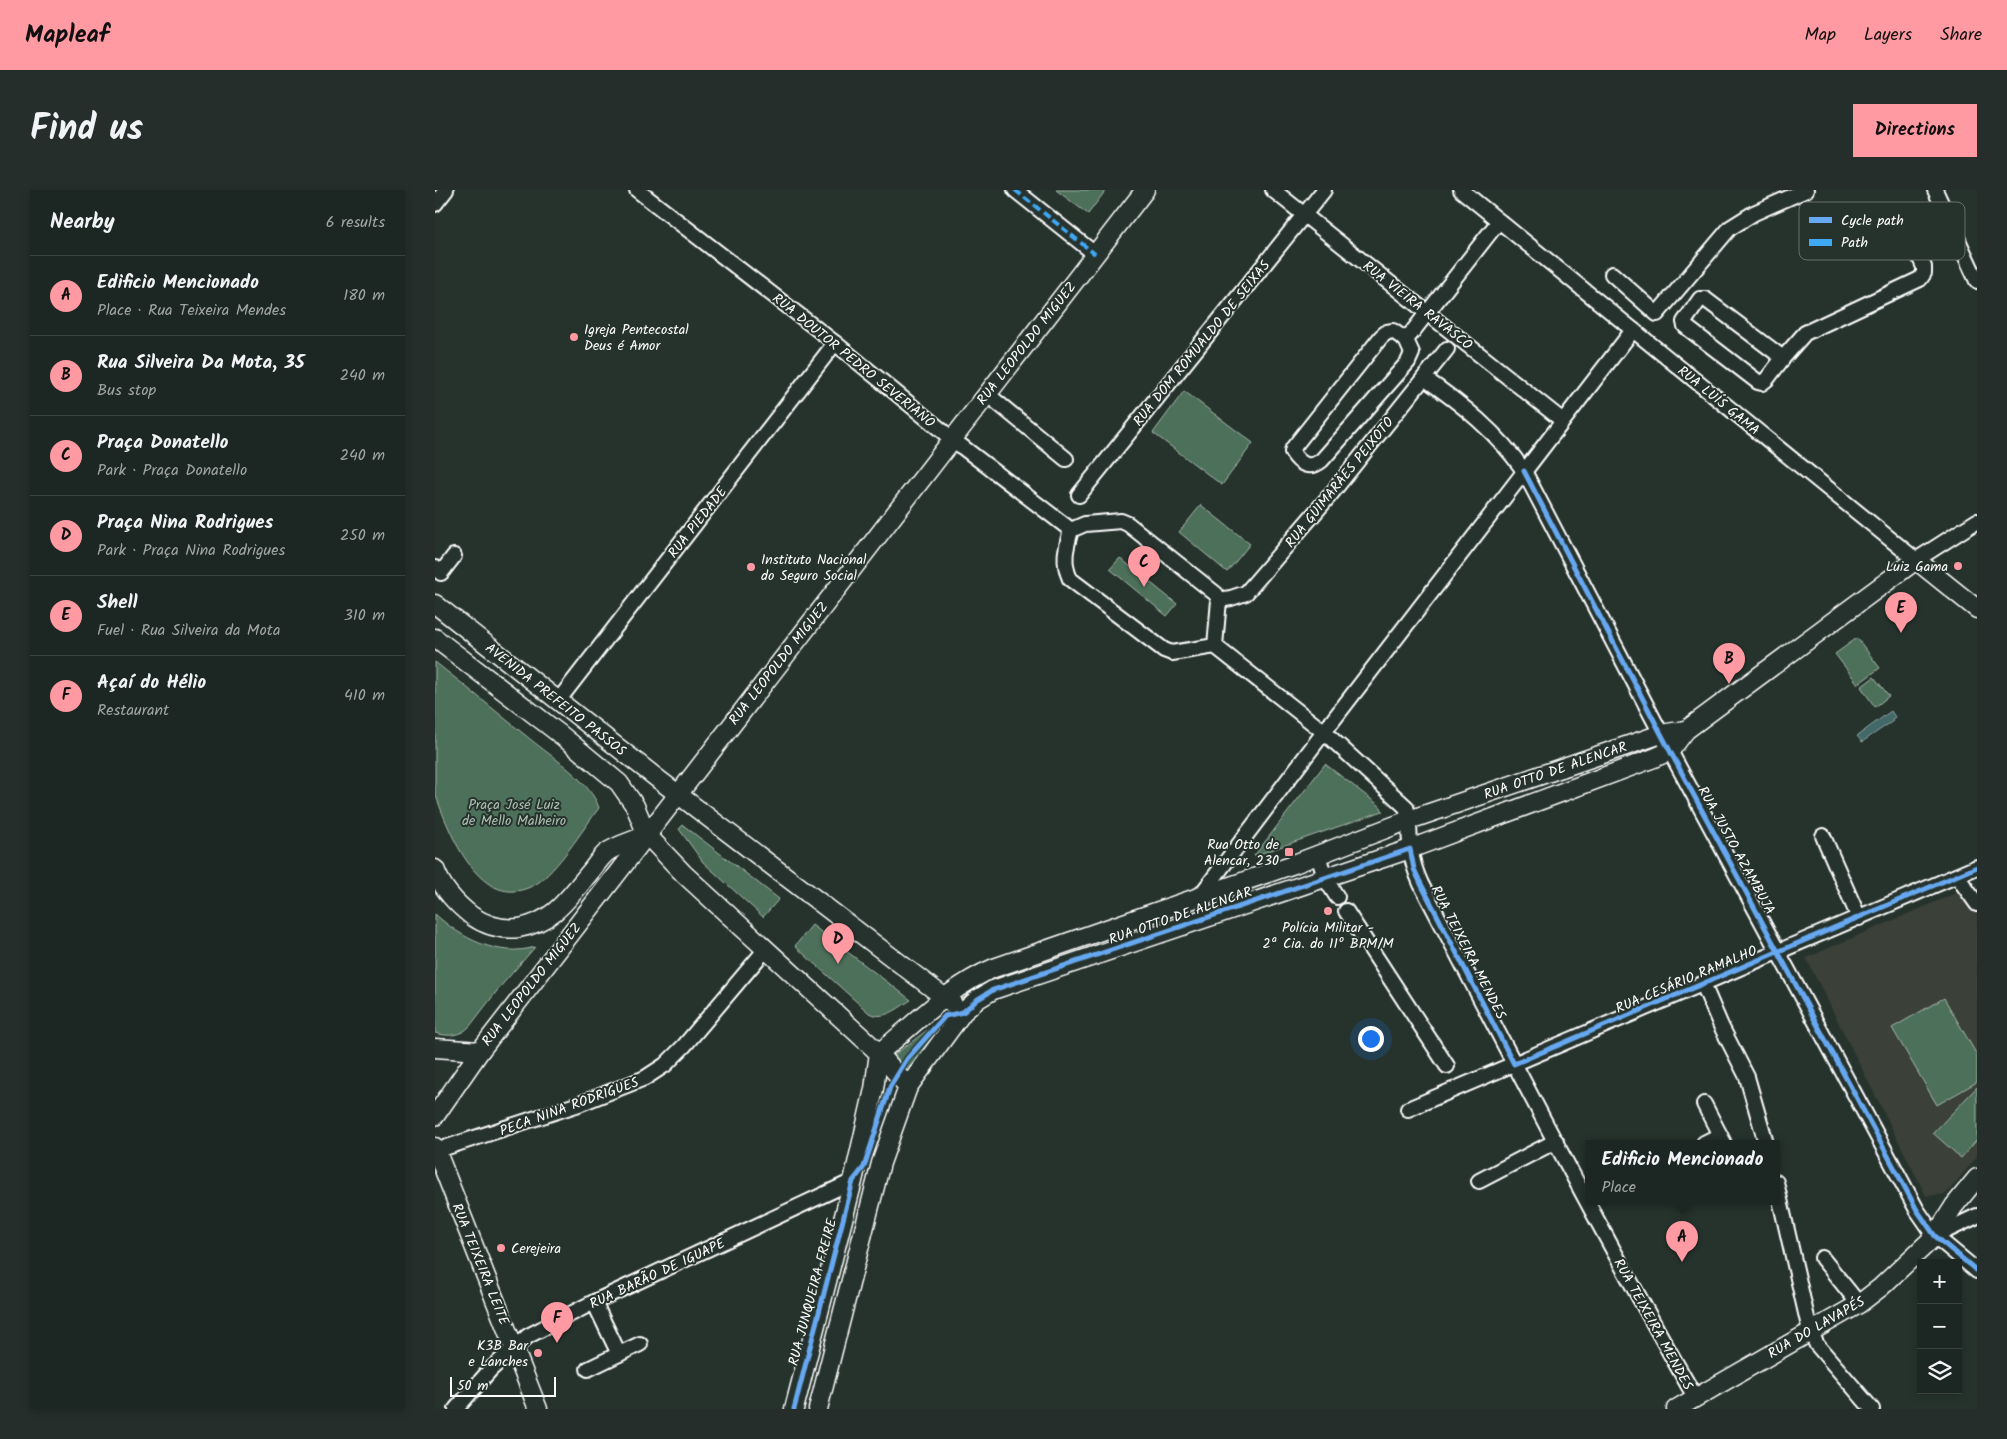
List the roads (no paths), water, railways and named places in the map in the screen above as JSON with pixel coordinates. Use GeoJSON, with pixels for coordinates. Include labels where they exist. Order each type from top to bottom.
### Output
{"type":"FeatureCollection","features":[{"type":"Feature","properties":{"kind":"main road","name":"RUA LEOPOLDO MIGUEZ"},"geometry":{"type":"LineString","coordinates":[[435,1116],[479,1051],[1145,190]]}},
{"type":"Feature","properties":{"kind":"main road","name":"RUA LUÍS GAMA"},"geometry":{"type":"LineString","coordinates":[[1916,560],[1977,609]]}},
{"type":"Feature","properties":{"kind":"main road"},"geometry":{"type":"LineString","coordinates":[[1670,750],[1686,730],[1916,560]]}},
{"type":"Feature","properties":{"kind":"main road","name":"AVENIDA PREFEITO PASSOS"},"geometry":{"type":"LineString","coordinates":[[435,604],[811,896],[945,996]]}},
{"type":"Feature","properties":{"kind":"main road","name":"AVENIDA PREFEITO PASSOS"},"geometry":{"type":"LineString","coordinates":[[435,638],[619,783],[635,806],[647,835]]}},
{"type":"Feature","properties":{"kind":"main road","name":"RUA OTTO DE ALENCAR"},"geometry":{"type":"LineString","coordinates":[[945,996],[970,979],[994,968],[1318,855],[1409,820],[1661,734],[1686,730]]}},
{"type":"Feature","properties":{"kind":"main road","name":"RUA OTTO DE ALENCAR"},"geometry":{"type":"LineString","coordinates":[[963,1012],[978,999],[993,990],[1410,849],[1654,758],[1670,750]]}},
{"type":"Feature","properties":{"kind":"main road"},"geometry":{"type":"LineString","coordinates":[[436,876],[447,894],[461,908],[479,920],[495,927],[511,929],[533,926],[549,917],[561,906],[607,852],[647,835],[684,874],[879,1053],[908,1087]]}},
{"type":"Feature","properties":{"kind":"main road"},"geometry":{"type":"LineString","coordinates":[[549,917],[569,935]]}},
{"type":"Feature","properties":{"kind":"main road"},"geometry":{"type":"LineString","coordinates":[[818,1409],[879,1170],[908,1087],[963,1012],[945,996],[879,1053]]}},
{"type":"Feature","properties":{"kind":"main road"},"geometry":{"type":"LineString","coordinates":[[435,1048],[479,1051]]}},
{"type":"Feature","properties":{"kind":"main road","name":"RUA JUNQUEIRA FREIRE"},"geometry":{"type":"LineString","coordinates":[[794,1409],[853,1181],[874,1089],[879,1053]]}},
{"type":"Feature","properties":{"kind":"main road","name":"RUA TEIXEIRA LEITE"},"geometry":{"type":"LineString","coordinates":[[435,1149],[538,1409]]}},
{"type":"Feature","properties":{"kind":"main road","name":"RUA DO LAVAPÉS"},"geometry":{"type":"LineString","coordinates":[[1676,1409],[1859,1304],[1881,1287],[1935,1236],[1977,1178]]}},
{"type":"Feature","properties":{"kind":"street"},"geometry":{"type":"LineString","coordinates":[[435,204],[446,190]]}},
{"type":"Feature","properties":{"kind":"street","name":"RUA DOUTOR PEDRO SEVERIANO"},"geometry":{"type":"LineString","coordinates":[[637,190],[835,343],[952,439],[1071,530]]}},
{"type":"Feature","properties":{"kind":"street"},"geometry":{"type":"LineString","coordinates":[[1015,190],[1095,254]]}},
{"type":"Feature","properties":{"kind":"street","name":"RUA VIEIRA RAVASCO"},"geometry":{"type":"LineString","coordinates":[[1273,190],[1563,421]]}},
{"type":"Feature","properties":{"kind":"street","name":"RUA DOM ROMUALDO DE SEIXAS"},"geometry":{"type":"LineString","coordinates":[[1079,495],[1324,190]]}},
{"type":"Feature","properties":{"kind":"street","name":"RUA LUÍS GAMA"},"geometry":{"type":"LineString","coordinates":[[1461,190],[1916,560]]}},
{"type":"Feature","properties":{"kind":"street"},"geometry":{"type":"LineString","coordinates":[[1612,274],[1657,314],[1730,228],[1754,212],[1806,190]]}},
{"type":"Feature","properties":{"kind":"street"},"geometry":{"type":"LineString","coordinates":[[1935,190],[1941,202]]}},
{"type":"Feature","properties":{"kind":"street"},"geometry":{"type":"LineString","coordinates":[[1406,340],[1499,221]]}},
{"type":"Feature","properties":{"kind":"street"},"geometry":{"type":"LineString","coordinates":[[1965,255],[1977,281]]}},
{"type":"Feature","properties":{"kind":"street"},"geometry":{"type":"LineString","coordinates":[[1783,358],[1705,299],[1700,299],[1684,322],[1685,326],[1758,382],[1762,383],[1805,333],[1920,279],[1924,273],[1921,260]]}},
{"type":"Feature","properties":{"kind":"street"},"geometry":{"type":"LineString","coordinates":[[1200,896],[1633,330]]}},
{"type":"Feature","properties":{"kind":"street"},"geometry":{"type":"LineString","coordinates":[[1393,331],[1406,340],[1412,353],[1408,362],[1322,460],[1315,466],[1308,467],[1294,456],[1293,448],[1381,337],[1387,332],[1393,331]]}},
{"type":"Feature","properties":{"kind":"street","name":"RUA PIEDADE"},"geometry":{"type":"LineString","coordinates":[[558,701],[835,343]]}},
{"type":"Feature","properties":{"kind":"street","name":"RUA GUIMARÃES PEIXOTO"},"geometry":{"type":"LineString","coordinates":[[1219,600],[1246,592],[1331,494],[1447,349]]}},
{"type":"Feature","properties":{"kind":"street","name":"RUA JUSTO AZAMBUJA"},"geometry":{"type":"LineString","coordinates":[[1424,378],[1498,437],[1524,471],[1661,734],[1917,1210],[1935,1236],[1977,1271]]}},
{"type":"Feature","properties":{"kind":"street"},"geometry":{"type":"LineString","coordinates":[[987,394],[1066,459]]}},
{"type":"Feature","properties":{"kind":"street"},"geometry":{"type":"LineString","coordinates":[[1215,646],[1219,600],[1210,588],[1128,524],[1121,521],[1085,524],[1071,530],[1065,553],[1066,569],[1070,579],[1081,589],[1164,650],[1172,653],[1215,646],[1324,732],[1402,802],[1408,812],[1409,820]]}},
{"type":"Feature","properties":{"kind":"street"},"geometry":{"type":"LineString","coordinates":[[1916,560],[1977,521]]}},
{"type":"Feature","properties":{"kind":"street"},"geometry":{"type":"LineString","coordinates":[[435,568],[441,573],[454,556]]}},
{"type":"Feature","properties":{"kind":"street","name":"RUA TEIXEIRA MENDES"},"geometry":{"type":"LineString","coordinates":[[1409,820],[1410,849],[1414,869],[1421,884],[1514,1064],[1556,1141],[1585,1187]]}},
{"type":"Feature","properties":{"kind":"street"},"geometry":{"type":"LineString","coordinates":[[1823,836],[1859,918]]}},
{"type":"Feature","properties":{"kind":"street"},"geometry":{"type":"LineString","coordinates":[[1318,855],[1325,878],[1337,897]]}},
{"type":"Feature","properties":{"kind":"street","name":"RUA CESÁRIO RAMALHO"},"geometry":{"type":"LineString","coordinates":[[1409,1109],[1977,867]]}},
{"type":"Feature","properties":{"kind":"street"},"geometry":{"type":"LineString","coordinates":[[1957,876],[1977,904]]}},
{"type":"Feature","properties":{"kind":"street"},"geometry":{"type":"LineString","coordinates":[[1346,911],[1447,1066]]}},
{"type":"Feature","properties":{"kind":"street","name":"PECA NINA RODRIGUES"},"geometry":{"type":"LineString","coordinates":[[435,1149],[579,1104],[645,1078],[665,1065],[684,1046],[767,949]]}},
{"type":"Feature","properties":{"kind":"street"},"geometry":{"type":"LineString","coordinates":[[1703,984],[1721,1026],[1747,1077],[1765,1140]]}},
{"type":"Feature","properties":{"kind":"street"},"geometry":{"type":"LineString","coordinates":[[1704,1104],[1722,1139]]}},
{"type":"Feature","properties":{"kind":"street"},"geometry":{"type":"LineString","coordinates":[[1479,1181],[1556,1141]]}},
{"type":"Feature","properties":{"kind":"street","name":"RUA BARÃO DE IGUAPE"},"geometry":{"type":"LineString","coordinates":[[456,1409],[491,1369],[528,1336],[594,1302],[853,1181]]}},
{"type":"Feature","properties":{"kind":"street"},"geometry":{"type":"LineString","coordinates":[[1780,1199],[1811,1331],[1821,1349],[1872,1409]]}},
{"type":"Feature","properties":{"kind":"street","name":"RUA TEIXEIRA MENDES"},"geometry":{"type":"LineString","coordinates":[[1597,1205],[1695,1397]]}},
{"type":"Feature","properties":{"kind":"street"},"geometry":{"type":"LineString","coordinates":[[1935,1236],[1977,1216]]}},
{"type":"Feature","properties":{"kind":"street"},"geometry":{"type":"LineString","coordinates":[[1822,1258],[1859,1304]]}},
{"type":"Feature","properties":{"kind":"street"},"geometry":{"type":"LineString","coordinates":[[594,1302],[619,1354]]}},
{"type":"Feature","properties":{"kind":"street"},"geometry":{"type":"LineString","coordinates":[[588,1369],[640,1344]]}},
{"type":"Feature","properties":{"kind":"water"},"geometry":{"type":"Polygon","coordinates":[[[1891,711],[1895,717],[1892,719],[1893,721],[1862,742],[1857,736],[1891,711]]]}},
{"type":"Feature","properties":{"kind":"place","name":"Igreja Pentecostal Deus é Amor"},"geometry":{"type":"Point","coordinates":[574,337]}},
{"type":"Feature","properties":{"kind":"place","name":"Luiz Gama"},"geometry":{"type":"Point","coordinates":[1958,566]}},
{"type":"Feature","properties":{"kind":"place","name":"Instituto Nacional do Seguro Social"},"geometry":{"type":"Point","coordinates":[751,567]}},
{"type":"Feature","properties":{"kind":"place","name":"Praça Donatello"},"geometry":{"type":"Point","coordinates":[1144,587]}},
{"type":"Feature","properties":{"kind":"place","name":"Shell"},"geometry":{"type":"Point","coordinates":[1901,633]}},
{"type":"Feature","properties":{"kind":"place","name":"Rua Silveira Da Mota, 35"},"geometry":{"type":"Point","coordinates":[1729,684]}},
{"type":"Feature","properties":{"kind":"place","name":"Rua Otto de Alencar, 230"},"geometry":{"type":"Point","coordinates":[1289,852]}},
{"type":"Feature","properties":{"kind":"place","name":"Polícia Militar - 2ª Cia. do 11º BPM/M"},"geometry":{"type":"Point","coordinates":[1328,911]}},
{"type":"Feature","properties":{"kind":"place","name":"Praça Nina Rodrigues"},"geometry":{"type":"Point","coordinates":[838,964]}},
{"type":"Feature","properties":{"kind":"place","name":"Cerejeira"},"geometry":{"type":"Point","coordinates":[501,1248]}},
{"type":"Feature","properties":{"kind":"place","name":"Edificio Mencionado"},"geometry":{"type":"Point","coordinates":[1682,1262]}},
{"type":"Feature","properties":{"kind":"place","name":"Açaí do Hélio"},"geometry":{"type":"Point","coordinates":[557,1343]}},
{"type":"Feature","properties":{"kind":"place","name":"K3B Bar e Lanches"},"geometry":{"type":"Point","coordinates":[538,1353]}},
{"type":"Feature","properties":{"kind":"park label","name":"Praça José Luiz de Mello Malheiro"},"geometry":{"type":"Point","coordinates":[514,812]}}]}
